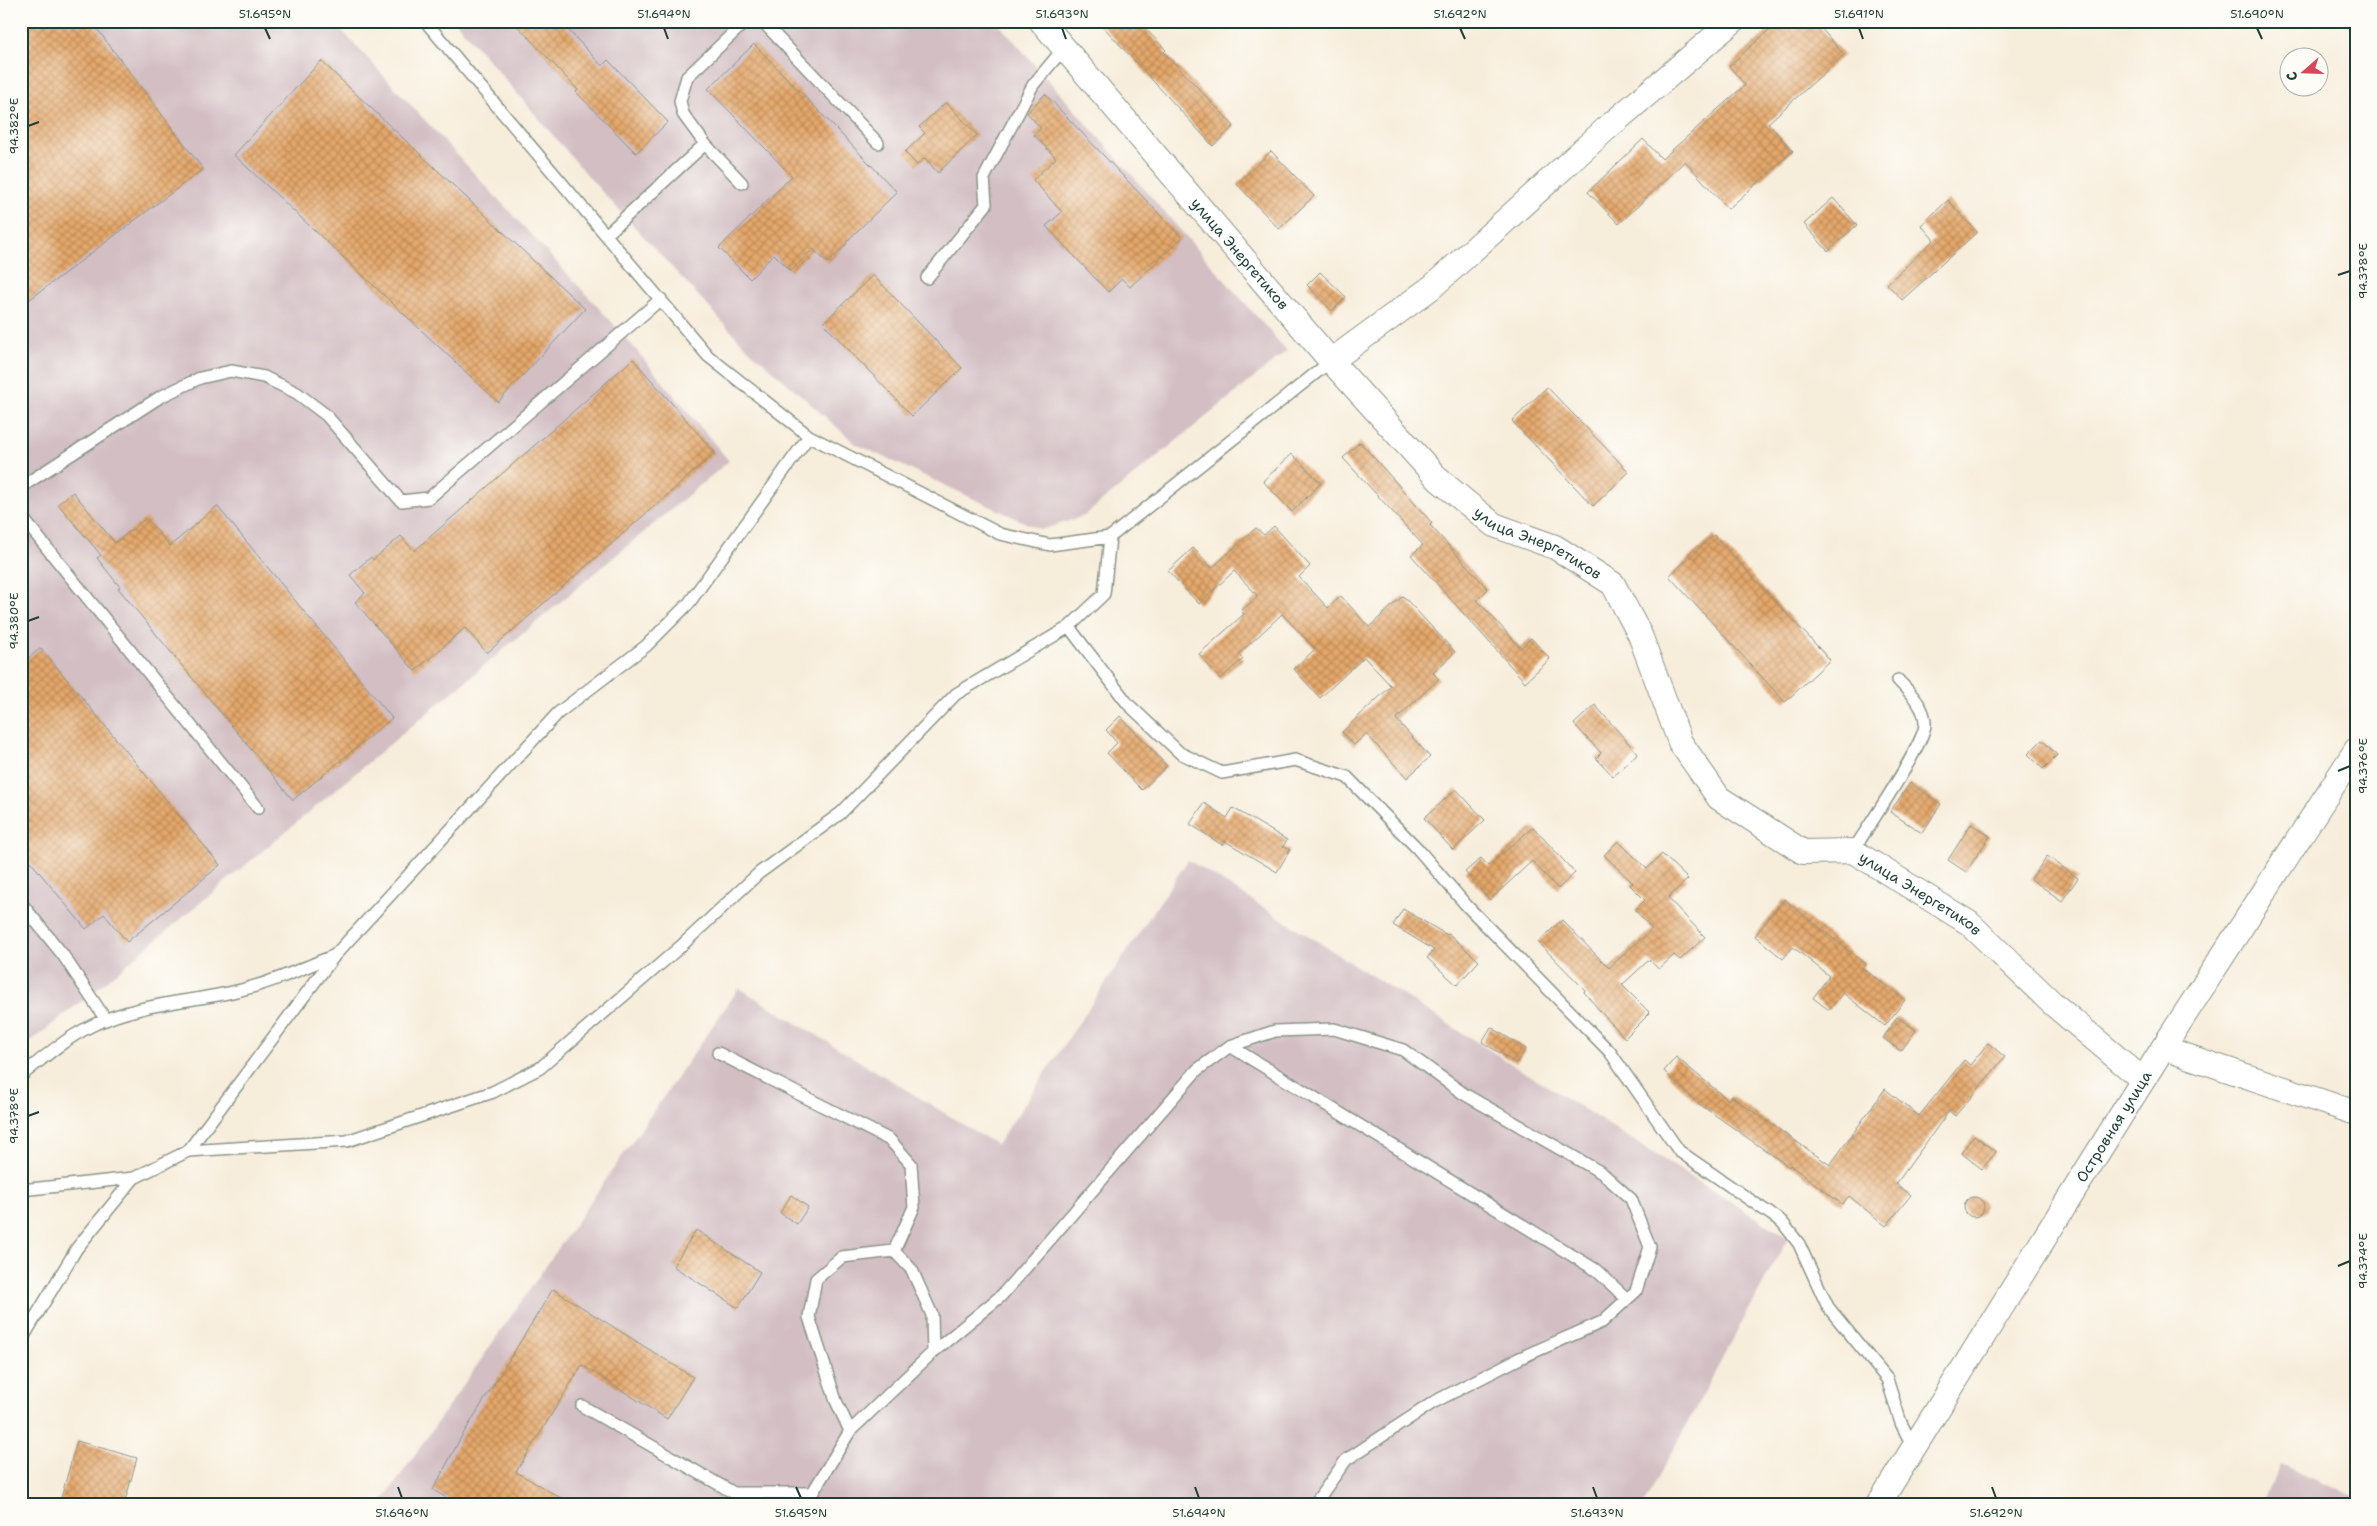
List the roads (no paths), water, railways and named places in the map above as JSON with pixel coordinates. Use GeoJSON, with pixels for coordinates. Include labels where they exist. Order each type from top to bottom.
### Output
{"type":"FeatureCollection","features":[{"type":"Feature","properties":{"kind":"street","name":"улица Энергетиков"},"geometry":{"type":"LineString","coordinates":[[1041,21],[1331,361],[1439,480],[1494,525],[1555,547],[1613,584],[1640,635],[1680,742],[1720,798],[1803,852],[1853,851],[1969,923],[2052,1003],[2143,1080]]}},
{"type":"Feature","properties":{"kind":"street"},"geometry":{"type":"LineString","coordinates":[[1331,361],[1432,288],[1606,129],[1733,21]]}},
{"type":"Feature","properties":{"kind":"street","name":"Островная улица"},"geometry":{"type":"LineString","coordinates":[[1878,1505],[2163,1048],[2356,750]]}},
{"type":"Feature","properties":{"kind":"street"},"geometry":{"type":"LineString","coordinates":[[2163,1048],[2356,1113]]}},
{"type":"Feature","properties":{"kind":"lane"},"geometry":{"type":"LineString","coordinates":[[425,21],[662,299],[708,356],[809,436],[1000,534],[1050,545],[1110,537],[1331,361]]}},
{"type":"Feature","properties":{"kind":"lane"},"geometry":{"type":"LineString","coordinates":[[742,183],[705,144],[683,114],[680,101],[682,88],[687,77],[746,21]]}},
{"type":"Feature","properties":{"kind":"lane"},"geometry":{"type":"LineString","coordinates":[[762,21],[878,143]]}},
{"type":"Feature","properties":{"kind":"lane"},"geometry":{"type":"LineString","coordinates":[[928,278],[986,205],[984,178],[1033,85],[1064,48]]}},
{"type":"Feature","properties":{"kind":"lane"},"geometry":{"type":"LineString","coordinates":[[607,234],[705,144]]}},
{"type":"Feature","properties":{"kind":"lane"},"geometry":{"type":"LineString","coordinates":[[21,487],[160,397],[200,378],[231,371],[264,377],[297,393],[326,415],[401,501],[428,498],[613,338],[662,299]]}},
{"type":"Feature","properties":{"kind":"lane"},"geometry":{"type":"LineString","coordinates":[[188,1151],[334,955],[558,713],[646,646],[689,603],[809,436]]}},
{"type":"Feature","properties":{"kind":"lane"},"geometry":{"type":"LineString","coordinates":[[21,516],[258,808]]}},
{"type":"Feature","properties":{"kind":"lane"},"geometry":{"type":"LineString","coordinates":[[21,1190],[134,1178],[188,1151],[347,1141],[493,1092],[540,1068],[680,947],[759,873],[840,813],[956,694],[1069,627],[1104,594],[1110,537]]}},
{"type":"Feature","properties":{"kind":"lane"},"geometry":{"type":"LineString","coordinates":[[1069,627],[1128,704],[1180,753],[1222,773],[1295,760],[1347,777],[1417,848],[1467,906],[1610,1052],[1679,1150],[1782,1222],[1799,1244],[1828,1307],[1887,1379],[1901,1423],[1913,1447]]}},
{"type":"Feature","properties":{"kind":"lane"},"geometry":{"type":"LineString","coordinates":[[1853,851],[1918,745],[1925,724],[1919,705],[1898,680]]}},
{"type":"Feature","properties":{"kind":"lane"},"geometry":{"type":"LineString","coordinates":[[21,903],[62,955],[106,1020]]}},
{"type":"Feature","properties":{"kind":"lane"},"geometry":{"type":"LineString","coordinates":[[21,1076],[66,1040],[106,1020],[186,999],[241,990],[268,982],[334,955]]}},
{"type":"Feature","properties":{"kind":"lane"},"geometry":{"type":"LineString","coordinates":[[805,1505],[850,1432],[933,1352],[1001,1296],[1197,1070],[1230,1046],[1276,1031],[1334,1028],[1403,1050],[1464,1094],[1602,1173],[1632,1199],[1650,1247],[1636,1291],[1602,1322],[1520,1358],[1434,1402],[1346,1460],[1314,1505]]}},
{"type":"Feature","properties":{"kind":"lane"},"geometry":{"type":"LineString","coordinates":[[1230,1046],[1596,1270],[1627,1300]]}},
{"type":"Feature","properties":{"kind":"lane"},"geometry":{"type":"LineString","coordinates":[[718,1053],[890,1140],[911,1164],[914,1207],[894,1251]]}},
{"type":"Feature","properties":{"kind":"lane"},"geometry":{"type":"LineString","coordinates":[[21,1342],[77,1248],[134,1178]]}},
{"type":"Feature","properties":{"kind":"lane"},"geometry":{"type":"LineString","coordinates":[[894,1251],[912,1270],[932,1315],[933,1352]]}},
{"type":"Feature","properties":{"kind":"lane"},"geometry":{"type":"LineString","coordinates":[[850,1432],[836,1401],[810,1317],[816,1279],[842,1257],[894,1251]]}},
{"type":"Feature","properties":{"kind":"lane"},"geometry":{"type":"LineString","coordinates":[[582,1406],[734,1493],[812,1493]]}}]}
